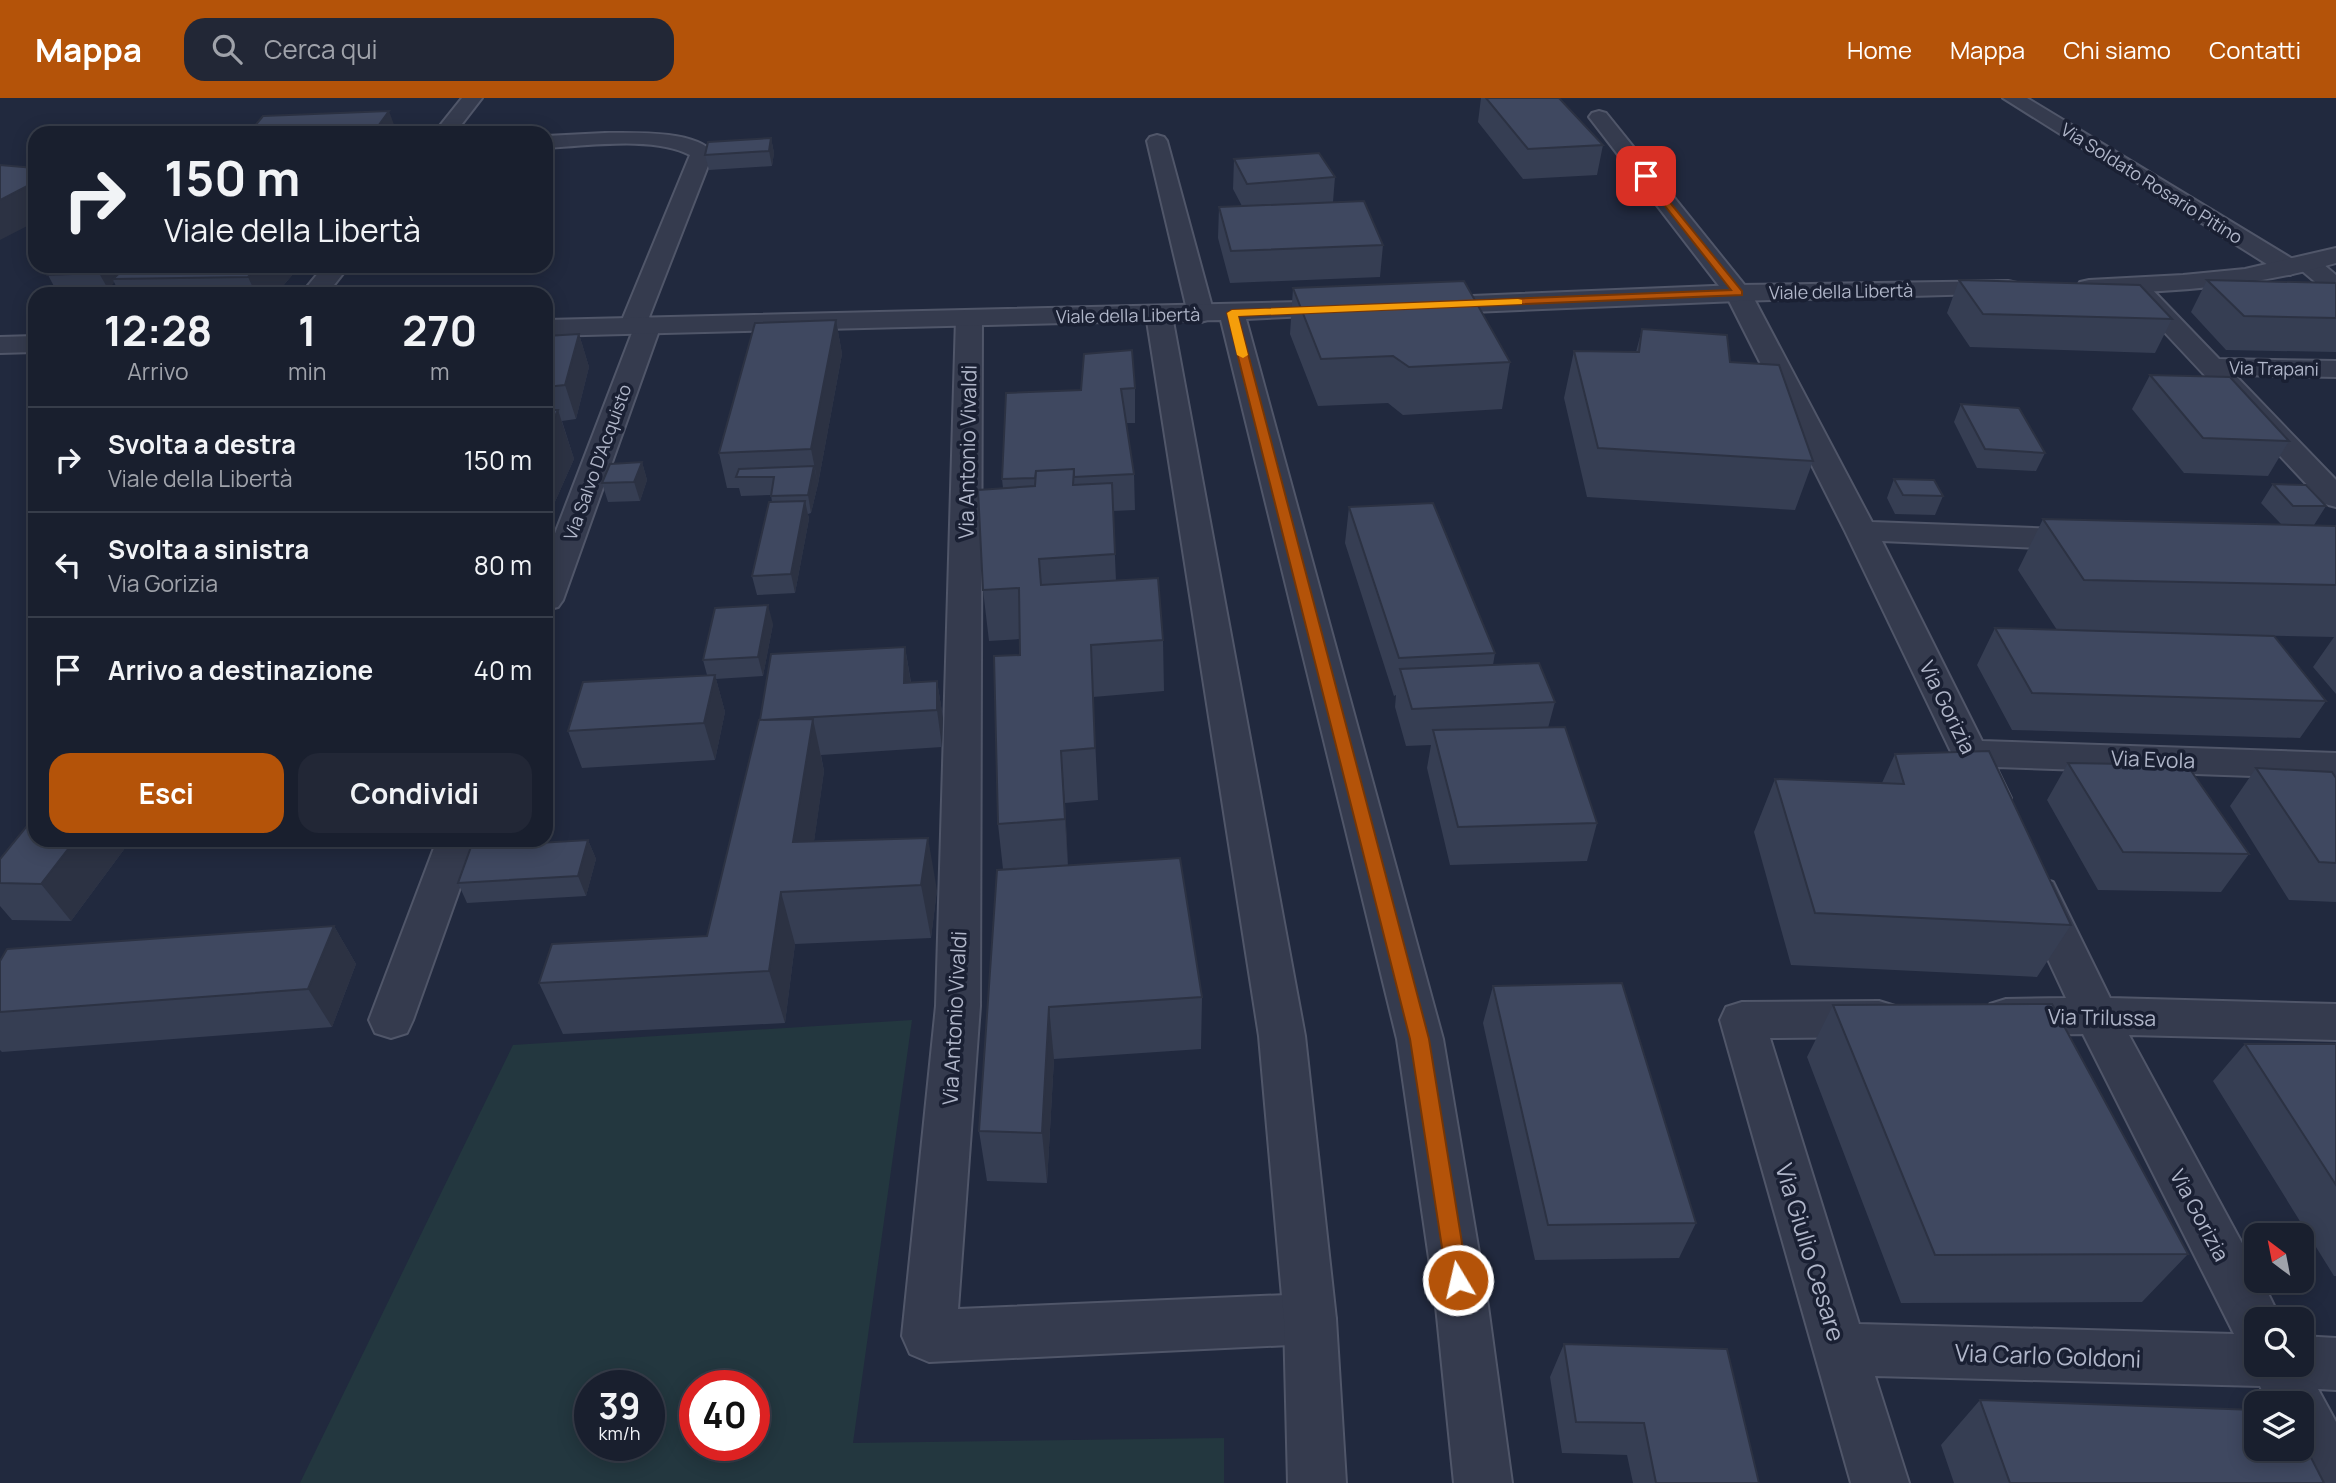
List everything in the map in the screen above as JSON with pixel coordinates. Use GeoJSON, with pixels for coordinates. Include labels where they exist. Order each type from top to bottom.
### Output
{"type":"FeatureCollection","features":[{"type":"Feature","properties":{"kind":"street"},"geometry":{"type":"LineString","coordinates":[[450,126],[472,98]]}},
{"type":"Feature","properties":{"kind":"street","name":"Via Soldato Rosario Pitino"},"geometry":{"type":"LineString","coordinates":[[2013,98],[2336,287]]}},
{"type":"Feature","properties":{"kind":"street","name":"Via Gorizia"},"geometry":{"type":"LineString","coordinates":[[1599,117],[1738,293],[1861,531],[2007,828]]}},
{"type":"Feature","properties":{"kind":"street","name":"Via Salvo D'Acquisto"},"geometry":{"type":"LineString","coordinates":[[553,142],[665,140],[685,143],[702,153],[553,580]]}},
{"type":"Feature","properties":{"kind":"street"},"geometry":{"type":"LineString","coordinates":[[1157,141],[1216,313],[1420,1039],[1462,1306],[1483,1483]]}},
{"type":"Feature","properties":{"kind":"street"},"geometry":{"type":"LineString","coordinates":[[2067,287],[2136,286],[2264,273],[2336,255]]}},
{"type":"Feature","properties":{"kind":"street"},"geometry":{"type":"LineString","coordinates":[[320,287],[331,273]]}},
{"type":"Feature","properties":{"kind":"street"},"geometry":{"type":"LineString","coordinates":[[2136,286],[2336,498]]}},
{"type":"Feature","properties":{"kind":"street","name":"Viale della Libertà"},"geometry":{"type":"LineString","coordinates":[[1396,307],[1738,293],[2026,288]]}},
{"type":"Feature","properties":{"kind":"street","name":"Viale della Libertà"},"geometry":{"type":"LineString","coordinates":[[553,328],[1369,308]]}},
{"type":"Feature","properties":{"kind":"street"},"geometry":{"type":"LineString","coordinates":[[1159,315],[1282,1036],[1310,1319],[1317,1483]]}},
{"type":"Feature","properties":{"kind":"street","name":"Via Antonio Vivaldi"},"geometry":{"type":"LineString","coordinates":[[969,318],[958,1006],[929,1336],[1310,1319]]}},
{"type":"Feature","properties":{"kind":"street"},"geometry":{"type":"LineString","coordinates":[[0,345],[28,344]]}},
{"type":"Feature","properties":{"kind":"street","name":"Via Trapani"},"geometry":{"type":"LineString","coordinates":[[2212,367],[2336,369]]}},
{"type":"Feature","properties":{"kind":"street"},"geometry":{"type":"LineString","coordinates":[[1861,531],[2112,541]]}},
{"type":"Feature","properties":{"kind":"street","name":"Via Evola"},"geometry":{"type":"LineString","coordinates":[[1971,753],[2336,766]]}},
{"type":"Feature","properties":{"kind":"street"},"geometry":{"type":"LineString","coordinates":[[391,1020],[454,847]]}},
{"type":"Feature","properties":{"kind":"street","name":"Via Gorizia"},"geometry":{"type":"LineString","coordinates":[[2024,866],[2096,1016],[2248,1307]]}},
{"type":"Feature","properties":{"kind":"street","name":"Via Trilussa"},"geometry":{"type":"LineString","coordinates":[[1742,1020],[2096,1016],[2336,1022]]}},
{"type":"Feature","properties":{"kind":"street","name":"Via Giulio Cesare"},"geometry":{"type":"LineString","coordinates":[[1742,1020],[1880,1483]]}},
{"type":"Feature","properties":{"kind":"street","name":"Via Carlo Goldoni"},"geometry":{"type":"LineString","coordinates":[[1840,1349],[2244,1361]]}},
{"type":"Feature","properties":{"kind":"street"},"geometry":{"type":"LineString","coordinates":[[2314,1362],[2336,1363]]}},
{"type":"Feature","properties":{"kind":"street"},"geometry":{"type":"LineString","coordinates":[[2314,1438],[2336,1482]]}},
{"type":"Feature","properties":{"kind":"shaded area"},"geometry":{"type":"Polygon","coordinates":[[[912,1020],[853,1443],[1224,1438],[1224,1483],[300,1483],[513,1045],[912,1020]]]}},
{"type":"Feature","properties":{"kind":"building"},"geometry":{"type":"Polygon","coordinates":[[[1486,98],[1559,98],[1603,145],[1528,149],[1486,98]]]}},
{"type":"Feature","properties":{"kind":"building"},"geometry":{"type":"Polygon","coordinates":[[[389,111],[378,126],[255,126],[263,116],[389,111]]]}},
{"type":"Feature","properties":{"kind":"building"},"geometry":{"type":"Polygon","coordinates":[[[771,138],[769,151],[705,155],[708,142],[771,138]]]}},
{"type":"Feature","properties":{"kind":"building"},"geometry":{"type":"Polygon","coordinates":[[[1319,153],[1335,177],[1247,184],[1234,159],[1319,153]]]}},
{"type":"Feature","properties":{"kind":"building"},"geometry":{"type":"Polygon","coordinates":[[[0,165],[28,167],[28,186],[0,200],[0,165]]]}},
{"type":"Feature","properties":{"kind":"building"},"geometry":{"type":"Polygon","coordinates":[[[1364,201],[1383,245],[1231,251],[1219,207],[1364,201]]]}},
{"type":"Feature","properties":{"kind":"building"},"geometry":{"type":"Polygon","coordinates":[[[50,273],[99,273],[48,275],[50,273]]]}},
{"type":"Feature","properties":{"kind":"building"},"geometry":{"type":"Polygon","coordinates":[[[119,273],[252,273],[248,277],[113,279],[119,273]]]}},
{"type":"Feature","properties":{"kind":"building"},"geometry":{"type":"Polygon","coordinates":[[[1959,280],[2140,285],[2172,319],[1983,314],[1959,280]]]}},
{"type":"Feature","properties":{"kind":"building"},"geometry":{"type":"Polygon","coordinates":[[[2207,280],[2336,283],[2336,318],[2244,316],[2207,280]]]}},
{"type":"Feature","properties":{"kind":"building"},"geometry":{"type":"Polygon","coordinates":[[[1464,281],[1510,362],[1409,367],[1393,356],[1321,359],[1293,288],[1464,281]]]}},
{"type":"Feature","properties":{"kind":"building"},"geometry":{"type":"Polygon","coordinates":[[[836,320],[811,449],[719,453],[755,323],[836,320]]]}},
{"type":"Feature","properties":{"kind":"building"},"geometry":{"type":"Polygon","coordinates":[[[1642,329],[1727,335],[1730,362],[1779,365],[1813,461],[1598,448],[1574,351],[1639,352],[1642,329]]]}},
{"type":"Feature","properties":{"kind":"building"},"geometry":{"type":"Polygon","coordinates":[[[579,334],[565,385],[553,386],[553,336],[579,334]]]}},
{"type":"Feature","properties":{"kind":"building"},"geometry":{"type":"Polygon","coordinates":[[[1132,350],[1135,388],[1121,389],[1134,474],[1074,477],[1074,469],[1036,471],[1035,478],[1002,479],[1006,393],[1081,390],[1084,354],[1132,350]]]}},
{"type":"Feature","properties":{"kind":"building"},"geometry":{"type":"Polygon","coordinates":[[[2150,375],[2230,377],[2289,441],[2203,438],[2150,375]]]}},
{"type":"Feature","properties":{"kind":"building"},"geometry":{"type":"Polygon","coordinates":[[[1961,404],[2019,408],[2045,453],[1985,449],[1961,404]]]}},
{"type":"Feature","properties":{"kind":"building"},"geometry":{"type":"Polygon","coordinates":[[[642,462],[634,482],[602,483],[610,464],[642,462]]]}},
{"type":"Feature","properties":{"kind":"building"},"geometry":{"type":"Polygon","coordinates":[[[814,466],[808,495],[771,496],[774,477],[736,477],[739,469],[814,466]]]}},
{"type":"Feature","properties":{"kind":"building"},"geometry":{"type":"Polygon","coordinates":[[[1074,469],[1073,485],[1112,483],[1115,554],[1039,559],[1041,585],[1158,578],[1163,640],[1091,645],[1095,748],[1061,751],[1065,819],[998,824],[994,656],[1020,655],[1019,588],[983,590],[978,490],[1035,486],[1036,471],[1074,469]]]}},
{"type":"Feature","properties":{"kind":"building"},"geometry":{"type":"Polygon","coordinates":[[[1894,479],[1934,480],[1943,496],[1903,495],[1894,479]]]}},
{"type":"Feature","properties":{"kind":"building"},"geometry":{"type":"Polygon","coordinates":[[[2273,484],[2306,485],[2326,506],[2293,506],[2273,484]]]}},
{"type":"Feature","properties":{"kind":"building"},"geometry":{"type":"Polygon","coordinates":[[[805,501],[791,574],[752,576],[769,502],[805,501]]]}},
{"type":"Feature","properties":{"kind":"building"},"geometry":{"type":"Polygon","coordinates":[[[1433,503],[1495,653],[1399,658],[1349,507],[1433,503]]]}},
{"type":"Feature","properties":{"kind":"building"},"geometry":{"type":"Polygon","coordinates":[[[2043,519],[2336,526],[2336,585],[2084,580],[2043,519]]]}},
{"type":"Feature","properties":{"kind":"building"},"geometry":{"type":"Polygon","coordinates":[[[768,605],[758,657],[703,660],[715,608],[768,605]]]}},
{"type":"Feature","properties":{"kind":"building"},"geometry":{"type":"Polygon","coordinates":[[[1995,628],[2274,636],[2326,701],[2032,693],[1995,628]]]}},
{"type":"Feature","properties":{"kind":"building"},"geometry":{"type":"Polygon","coordinates":[[[905,647],[904,683],[937,681],[937,710],[760,720],[771,654],[905,647]]]}},
{"type":"Feature","properties":{"kind":"building"},"geometry":{"type":"Polygon","coordinates":[[[1539,663],[1555,702],[1412,709],[1400,669],[1539,663]]]}},
{"type":"Feature","properties":{"kind":"building"},"geometry":{"type":"Polygon","coordinates":[[[715,675],[704,723],[568,731],[583,682],[715,675]]]}},
{"type":"Feature","properties":{"kind":"building"},"geometry":{"type":"Polygon","coordinates":[[[813,719],[793,842],[928,838],[921,885],[781,892],[769,971],[539,983],[552,944],[707,936],[759,720],[813,719]]]}},
{"type":"Feature","properties":{"kind":"building"},"geometry":{"type":"Polygon","coordinates":[[[1565,727],[1597,823],[1458,827],[1433,730],[1565,727]]]}},
{"type":"Feature","properties":{"kind":"building"},"geometry":{"type":"Polygon","coordinates":[[[1989,751],[2071,925],[1815,913],[1775,779],[1904,784],[1895,754],[1989,751]]]}},
{"type":"Feature","properties":{"kind":"building"},"geometry":{"type":"Polygon","coordinates":[[[2068,763],[2187,765],[2249,854],[2123,852],[2068,763]]]}},
{"type":"Feature","properties":{"kind":"building"},"geometry":{"type":"Polygon","coordinates":[[[2256,768],[2332,772],[2336,778],[2336,863],[2319,862],[2256,768]]]}},
{"type":"Feature","properties":{"kind":"building"},"geometry":{"type":"Polygon","coordinates":[[[28,825],[28,847],[70,847],[41,884],[0,883],[0,859],[28,825]]]}},
{"type":"Feature","properties":{"kind":"building"},"geometry":{"type":"Polygon","coordinates":[[[588,840],[578,876],[458,883],[471,847],[553,847],[553,842],[588,840]]]}},
{"type":"Feature","properties":{"kind":"building"},"geometry":{"type":"Polygon","coordinates":[[[1180,858],[1202,997],[1049,1007],[1042,1133],[979,1131],[997,870],[1180,858]]]}},
{"type":"Feature","properties":{"kind":"building"},"geometry":{"type":"Polygon","coordinates":[[[334,926],[308,989],[0,1012],[0,961],[7,949],[334,926]]]}},
{"type":"Feature","properties":{"kind":"building"},"geometry":{"type":"Polygon","coordinates":[[[1622,983],[1696,1223],[1548,1225],[1493,986],[1622,983]]]}},
{"type":"Feature","properties":{"kind":"building"},"geometry":{"type":"Polygon","coordinates":[[[2052,1004],[2188,1254],[1935,1255],[1833,1005],[2052,1004]]]}},
{"type":"Feature","properties":{"kind":"building"},"geometry":{"type":"Polygon","coordinates":[[[2245,1044],[2336,1044],[2336,1185],[2245,1044]]]}},
{"type":"Feature","properties":{"kind":"building"},"geometry":{"type":"Polygon","coordinates":[[[1564,1344],[1727,1349],[1759,1483],[1656,1483],[1644,1423],[1576,1422],[1564,1344]]]}},
{"type":"Feature","properties":{"kind":"building"},"geometry":{"type":"Polygon","coordinates":[[[1980,1400],[2244,1410],[2244,1461],[2313,1461],[2324,1483],[2010,1483],[1980,1400]]]}},
{"type":"Feature","properties":{"kind":"slow traffic"},"geometry":{"type":"LineString","coordinates":[[1243,355],[1232,313],[1518,302]]}},
{"type":"Feature","properties":{"kind":"route"},"geometry":{"type":"LineString","coordinates":[[1458,1280],[1420,1039],[1232,313],[1738,293],[1646,176]]}}]}
